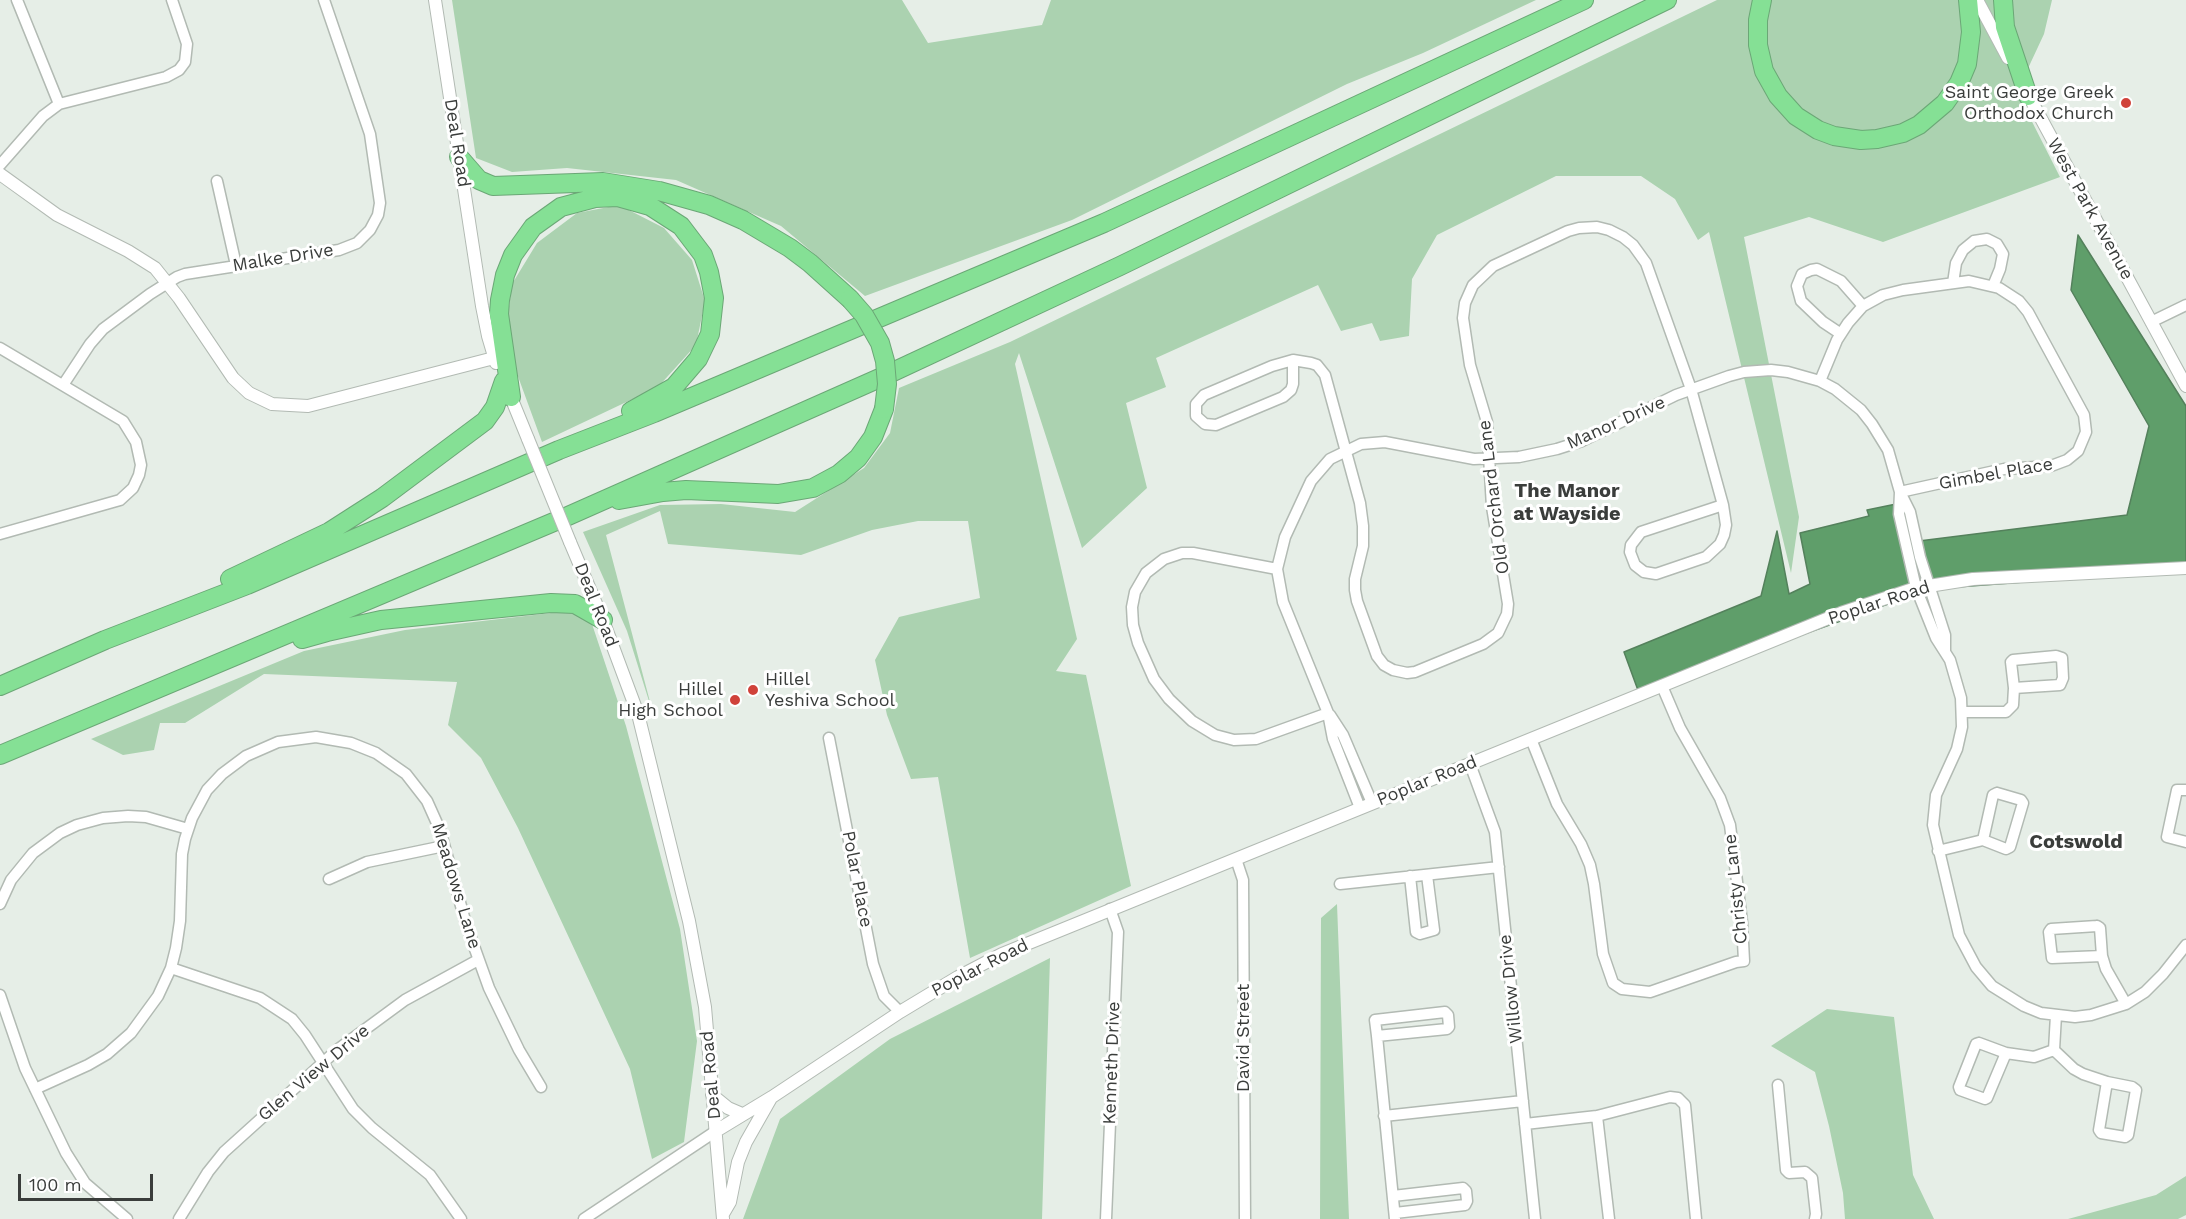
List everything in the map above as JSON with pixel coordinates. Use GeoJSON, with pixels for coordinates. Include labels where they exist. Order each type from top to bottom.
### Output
{"type":"FeatureCollection","features":[{"type":"Feature","properties":{"kind":"highway"},"geometry":{"type":"LineString","coordinates":[[105,640],[247,585],[559,450],[676,404],[1104,224],[1584,0]]}},
{"type":"Feature","properties":{"kind":"highway"},"geometry":{"type":"LineString","coordinates":[[0,755],[585,508],[861,386],[1015,315],[1666,0]]}},
{"type":"Feature","properties":{"kind":"highway"},"geometry":{"type":"LineString","coordinates":[[1762,0],[1758,20],[1758,45],[1764,71],[1778,96],[1796,116],[1818,130],[1834,136],[1877,140],[1903,133],[1918,125],[1945,103],[1959,83],[1966,64],[1971,32],[1968,0]]}},
{"type":"Feature","properties":{"kind":"highway"},"geometry":{"type":"LineString","coordinates":[[2002,0],[2005,27],[2028,96]]}},
{"type":"Feature","properties":{"kind":"highway"},"geometry":{"type":"LineString","coordinates":[[459,157],[472,173],[487,185],[603,182],[659,190],[709,205],[743,220],[790,248],[810,263],[850,299],[864,315],[880,343],[885,361],[887,384],[884,409],[873,437],[858,458],[839,474],[813,488],[778,494],[686,490],[663,492],[585,508]]}},
{"type":"Feature","properties":{"kind":"highway"},"geometry":{"type":"LineString","coordinates":[[0,686],[105,640],[313,541],[356,516],[478,428],[492,413],[507,389],[500,300],[509,264],[524,238],[533,227],[561,207],[595,198],[629,199],[650,206],[681,226],[703,255],[714,298],[710,334],[702,353],[674,387],[559,450]]}},
{"type":"Feature","properties":{"kind":"highway"},"geometry":{"type":"LineString","coordinates":[[242,654],[364,624],[464,611],[569,602],[588,610],[603,620]]}},
{"type":"Feature","properties":{"kind":"street"},"geometry":{"type":"LineString","coordinates":[[17,0],[59,104]]}},
{"type":"Feature","properties":{"kind":"street"},"geometry":{"type":"LineString","coordinates":[[0,165],[43,116],[59,104],[166,77],[179,70],[188,53],[188,44],[172,0]]}},
{"type":"Feature","properties":{"kind":"street","name":"Malke Drive"},"geometry":{"type":"LineString","coordinates":[[63,385],[90,344],[103,329],[168,283],[185,274],[347,248],[365,236],[378,215],[380,191],[370,134],[324,0]]}},
{"type":"Feature","properties":{"kind":"street","name":"Deal Road"},"geometry":{"type":"LineString","coordinates":[[435,0],[482,306],[494,358],[603,620],[638,714],[689,921],[702,980],[723,1216]]}},
{"type":"Feature","properties":{"kind":"street","name":"West Park Avenue"},"geometry":{"type":"LineString","coordinates":[[1977,0],[2186,386]]}},
{"type":"Feature","properties":{"kind":"street"},"geometry":{"type":"LineString","coordinates":[[0,174],[57,215],[141,258],[155,268],[168,283],[233,378],[249,393],[279,406],[308,406],[494,358]]}},
{"type":"Feature","properties":{"kind":"street"},"geometry":{"type":"LineString","coordinates":[[217,181],[236,266]]}},
{"type":"Feature","properties":{"kind":"street","name":"Old Orchard Lane"},"geometry":{"type":"LineString","coordinates":[[1293,360],[1311,363],[1317,366],[1324,375],[1360,503],[1363,546],[1354,590],[1380,659],[1393,670],[1415,672],[1483,644],[1498,633],[1504,623],[1508,604],[1492,507],[1487,422],[1470,365],[1463,327],[1465,303],[1473,285],[1493,266],[1568,231],[1588,227],[1609,230],[1623,237],[1639,252],[1646,264],[1699,415],[1723,505],[1726,525],[1720,544],[1706,557],[1656,574],[1644,572],[1635,565],[1630,552],[1631,545],[1641,532],[1723,505]]}},
{"type":"Feature","properties":{"kind":"street"},"geometry":{"type":"LineString","coordinates":[[1953,283],[1956,263],[1963,250],[1974,241],[1987,239],[1997,244],[2002,254],[2000,269],[1993,285]]}},
{"type":"Feature","properties":{"kind":"street"},"geometry":{"type":"LineString","coordinates":[[1840,334],[1823,322],[1801,301],[1797,286],[1802,274],[1817,270],[1841,281],[1863,306]]}},
{"type":"Feature","properties":{"kind":"street","name":"Gimbel Place"},"geometry":{"type":"LineString","coordinates":[[1820,381],[1840,334],[1863,306],[1892,292],[1969,281],[1993,285],[2019,301],[2037,325],[2085,415],[2086,432],[2082,444],[2071,457],[2051,466],[2004,469],[1900,492]]}},
{"type":"Feature","properties":{"kind":"street"},"geometry":{"type":"LineString","coordinates":[[2151,322],[2186,305]]}},
{"type":"Feature","properties":{"kind":"street"},"geometry":{"type":"LineString","coordinates":[[0,348],[119,419],[129,428],[136,442],[141,465],[137,481],[127,495],[113,503],[0,534]]}},
{"type":"Feature","properties":{"kind":"street"},"geometry":{"type":"LineString","coordinates":[[1293,360],[1293,384],[1291,390],[1282,397],[1216,425],[1205,424],[1196,416],[1196,404],[1204,395],[1272,366],[1293,360]]}},
{"type":"Feature","properties":{"kind":"street","name":"Manor Drive"},"geometry":{"type":"LineString","coordinates":[[1366,806],[1333,739],[1328,713],[1283,602],[1278,569],[1285,537],[1311,481],[1330,459],[1360,444],[1385,442],[1459,457],[1490,459],[1518,457],[1582,441],[1690,389],[1729,376],[1758,370],[1788,372],[1820,381],[1848,398],[1872,424],[1887,450],[1900,492],[1899,514],[1923,587],[1936,638],[1945,651],[1960,689],[1962,727],[1957,749],[1940,784],[1934,804],[1933,825],[1959,935],[1976,967],[1992,986],[2012,1001],[2035,1011],[2075,1017],[2091,1016],[2126,1004],[2154,984],[2186,945]]}},
{"type":"Feature","properties":{"kind":"street"},"geometry":{"type":"LineString","coordinates":[[1278,569],[1193,553],[1182,553],[1164,559],[1146,573],[1135,592],[1132,607],[1133,625],[1138,643],[1154,679],[1169,699],[1192,721],[1215,735],[1234,740],[1256,739],[1328,713]]}},
{"type":"Feature","properties":{"kind":"street","name":"Poplar Road"},"geometry":{"type":"LineString","coordinates":[[716,1131],[772,1097],[900,1012],[1002,954],[1841,613],[1923,587],[1999,577],[2186,568]]}},
{"type":"Feature","properties":{"kind":"street"},"geometry":{"type":"LineString","coordinates":[[1962,712],[2006,712],[2013,705],[2011,662],[2013,660],[2056,656],[2062,658],[2063,678],[2060,685],[2014,688]]}},
{"type":"Feature","properties":{"kind":"street","name":"Christy Lane"},"geometry":{"type":"LineString","coordinates":[[1531,739],[1557,804],[1581,844],[1590,865],[1603,954],[1613,983],[1622,989],[1650,992],[1744,961],[1732,837],[1726,812],[1680,728],[1662,686]]}},
{"type":"Feature","properties":{"kind":"street","name":"Meadows Lane"},"geometry":{"type":"LineString","coordinates":[[35,1089],[88,1065],[119,1044],[132,1033],[151,1008],[171,968],[178,940],[182,854],[188,829],[207,790],[238,761],[279,742],[316,737],[338,740],[376,753],[398,767],[415,784],[427,801],[440,830],[478,960],[502,1018],[541,1087]]}},
{"type":"Feature","properties":{"kind":"street","name":"Polar Place"},"geometry":{"type":"LineString","coordinates":[[829,738],[873,964],[884,996],[900,1012]]}},
{"type":"Feature","properties":{"kind":"street","name":"Willow Drive"},"geometry":{"type":"LineString","coordinates":[[1470,764],[1494,824],[1536,1219]]}},
{"type":"Feature","properties":{"kind":"street"},"geometry":{"type":"LineString","coordinates":[[2186,790],[2177,790],[2167,837],[2186,842]]}},
{"type":"Feature","properties":{"kind":"street"},"geometry":{"type":"LineString","coordinates":[[1938,850],[1983,840],[2007,849],[2010,847],[2023,803],[2021,800],[1997,793],[1993,795],[1983,840]]}},
{"type":"Feature","properties":{"kind":"street"},"geometry":{"type":"LineString","coordinates":[[1,900],[11,880],[33,853],[60,833],[77,825],[103,818],[128,816],[146,817],[188,829]]}},
{"type":"Feature","properties":{"kind":"street"},"geometry":{"type":"LineString","coordinates":[[329,879],[367,862],[444,846]]}},
{"type":"Feature","properties":{"kind":"street","name":"David Street"},"geometry":{"type":"LineString","coordinates":[[1236,859],[1243,880],[1245,1219]]}},
{"type":"Feature","properties":{"kind":"street"},"geometry":{"type":"LineString","coordinates":[[1340,884],[1499,867]]}},
{"type":"Feature","properties":{"kind":"street"},"geometry":{"type":"LineString","coordinates":[[1410,876],[1416,932],[1420,934],[1434,930],[1427,874]]}},
{"type":"Feature","properties":{"kind":"street","name":"Kenneth Drive"},"geometry":{"type":"LineString","coordinates":[[1106,1219],[1118,932],[1110,909]]}},
{"type":"Feature","properties":{"kind":"street"},"geometry":{"type":"LineString","coordinates":[[2102,957],[2055,959],[2051,955],[2049,932],[2051,929],[2097,926],[2100,928],[2102,957],[2106,969],[2126,1004]]}},
{"type":"Feature","properties":{"kind":"street","name":"Glen View Drive"},"geometry":{"type":"LineString","coordinates":[[179,1219],[208,1172],[224,1152],[323,1063],[405,1000],[478,960]]}},
{"type":"Feature","properties":{"kind":"street"},"geometry":{"type":"LineString","coordinates":[[171,968],[260,998],[292,1019],[360,1117],[430,1175],[460,1219]]}},
{"type":"Feature","properties":{"kind":"street"},"geometry":{"type":"LineString","coordinates":[[0,995],[13,1035],[56,1134],[79,1174],[93,1191],[127,1219]]}},
{"type":"Feature","properties":{"kind":"street"},"geometry":{"type":"LineString","coordinates":[[1377,1036],[1447,1029],[1449,1027],[1448,1015],[1445,1012],[1375,1020],[1384,1116],[1395,1216],[1465,1205],[1467,1201],[1466,1191],[1463,1188],[1393,1196]]}},
{"type":"Feature","properties":{"kind":"street"},"geometry":{"type":"LineString","coordinates":[[2056,1015],[2054,1050],[2074,1069],[2136,1090],[2128,1135],[2125,1137],[2101,1133],[2099,1130],[2107,1082]]}},
{"type":"Feature","properties":{"kind":"street"},"geometry":{"type":"LineString","coordinates":[[2006,1053],[1987,1098],[1984,1099],[1960,1090],[1959,1087],[1976,1044],[1979,1043],[2006,1053],[2034,1057],[2054,1050]]}},
{"type":"Feature","properties":{"kind":"street"},"geometry":{"type":"LineString","coordinates":[[1778,1085],[1786,1170],[1789,1173],[1805,1172],[1812,1178],[1815,1219]]}},
{"type":"Feature","properties":{"kind":"street"},"geometry":{"type":"LineString","coordinates":[[712,1095],[728,1108],[742,1114]]}},
{"type":"Feature","properties":{"kind":"street"},"geometry":{"type":"LineString","coordinates":[[1525,1124],[1597,1116],[1670,1096],[1682,1100],[1685,1105],[1696,1219]]}},
{"type":"Feature","properties":{"kind":"street"},"geometry":{"type":"LineString","coordinates":[[723,1216],[730,1202],[739,1159],[746,1142],[772,1097]]}},
{"type":"Feature","properties":{"kind":"street"},"geometry":{"type":"LineString","coordinates":[[1384,1116],[1523,1101]]}},
{"type":"Feature","properties":{"kind":"street"},"geometry":{"type":"LineString","coordinates":[[1597,1116],[1609,1219]]}},
{"type":"Feature","properties":{"kind":"street"},"geometry":{"type":"LineString","coordinates":[[584,1219],[716,1131]]}},
{"type":"Feature","properties":{"kind":"shaded area"},"geometry":{"type":"Polygon","coordinates":[[[452,0],[902,0],[928,43],[1042,25],[1051,0],[1536,0],[1423,53],[1347,84],[1072,220],[865,296],[781,226],[676,180],[567,168],[512,172],[476,158],[452,0]]]}},
{"type":"Feature","properties":{"kind":"shaded area"},"geometry":{"type":"Polygon","coordinates":[[[1717,0],[2052,0],[2044,34],[2017,92],[2060,177],[1883,242],[1809,217],[1744,237],[1799,517],[1791,573],[1709,232],[1698,240],[1675,199],[1641,176],[1556,176],[1437,235],[1412,279],[1409,336],[1380,341],[1372,323],[1341,331],[1318,285],[1156,358],[1166,387],[1126,403],[1147,488],[1082,548],[1019,353],[1015,364],[1077,639],[1056,671],[1086,675],[1131,886],[970,958],[938,777],[911,779],[887,715],[875,660],[899,617],[980,598],[968,521],[918,521],[872,530],[801,555],[668,544],[660,511],[606,535],[654,717],[627,631],[583,532],[660,505],[721,504],[795,512],[864,468],[890,433],[899,388],[1010,342],[1717,0]]]}},
{"type":"Feature","properties":{"kind":"shaded area"},"geometry":{"type":"Polygon","coordinates":[[[619,205],[664,228],[692,260],[705,301],[696,345],[658,387],[542,442],[516,371],[507,322],[512,284],[537,243],[577,213],[619,205]]]}},
{"type":"Feature","properties":{"kind":"shaded area"},"geometry":{"type":"Polygon","coordinates":[[[2078,235],[2186,406],[2186,570],[1930,589],[1639,693],[1624,652],[1761,596],[1777,531],[1789,594],[1810,584],[1800,533],[1869,516],[1867,510],[1901,503],[1911,542],[2127,515],[2149,426],[2071,290],[2078,235]]]}},
{"type":"Feature","properties":{"kind":"shaded area"},"geometry":{"type":"Polygon","coordinates":[[[577,610],[590,618],[626,726],[680,929],[697,1041],[684,1142],[652,1159],[630,1069],[518,828],[481,758],[448,725],[457,682],[264,674],[185,723],[160,723],[154,750],[123,755],[91,739],[304,651],[405,630],[577,610]]]}},
{"type":"Feature","properties":{"kind":"shaded area"},"geometry":{"type":"Polygon","coordinates":[[[1337,904],[1349,1219],[1320,1219],[1321,918],[1337,904]]]}},
{"type":"Feature","properties":{"kind":"shaded area"},"geometry":{"type":"Polygon","coordinates":[[[1050,958],[1042,1219],[743,1219],[780,1119],[890,1039],[1050,958]]]}},
{"type":"Feature","properties":{"kind":"shaded area"},"geometry":{"type":"Polygon","coordinates":[[[1827,1009],[1894,1017],[1913,1175],[1934,1219],[1845,1219],[1843,1193],[1815,1072],[1771,1046],[1827,1009]]]}},
{"type":"Feature","properties":{"kind":"shaded area"},"geometry":{"type":"Polygon","coordinates":[[[2186,1176],[2186,1215],[2178,1219],[2068,1219],[2156,1195],[2186,1176]]]}},
{"type":"Feature","properties":{"kind":"place","name":"Saint George Greek Orthodox Church"},"geometry":{"type":"Point","coordinates":[2126,103]}},
{"type":"Feature","properties":{"kind":"place","name":"Hillel Yeshiva School"},"geometry":{"type":"Point","coordinates":[753,690]}},
{"type":"Feature","properties":{"kind":"place","name":"Hillel High School"},"geometry":{"type":"Point","coordinates":[735,700]}},
{"type":"Feature","properties":{"kind":"district","name":"The Manor at Wayside"},"geometry":{"type":"Point","coordinates":[1567,502]}},
{"type":"Feature","properties":{"kind":"district","name":"Cotswold"},"geometry":{"type":"Point","coordinates":[2076,842]}}]}
